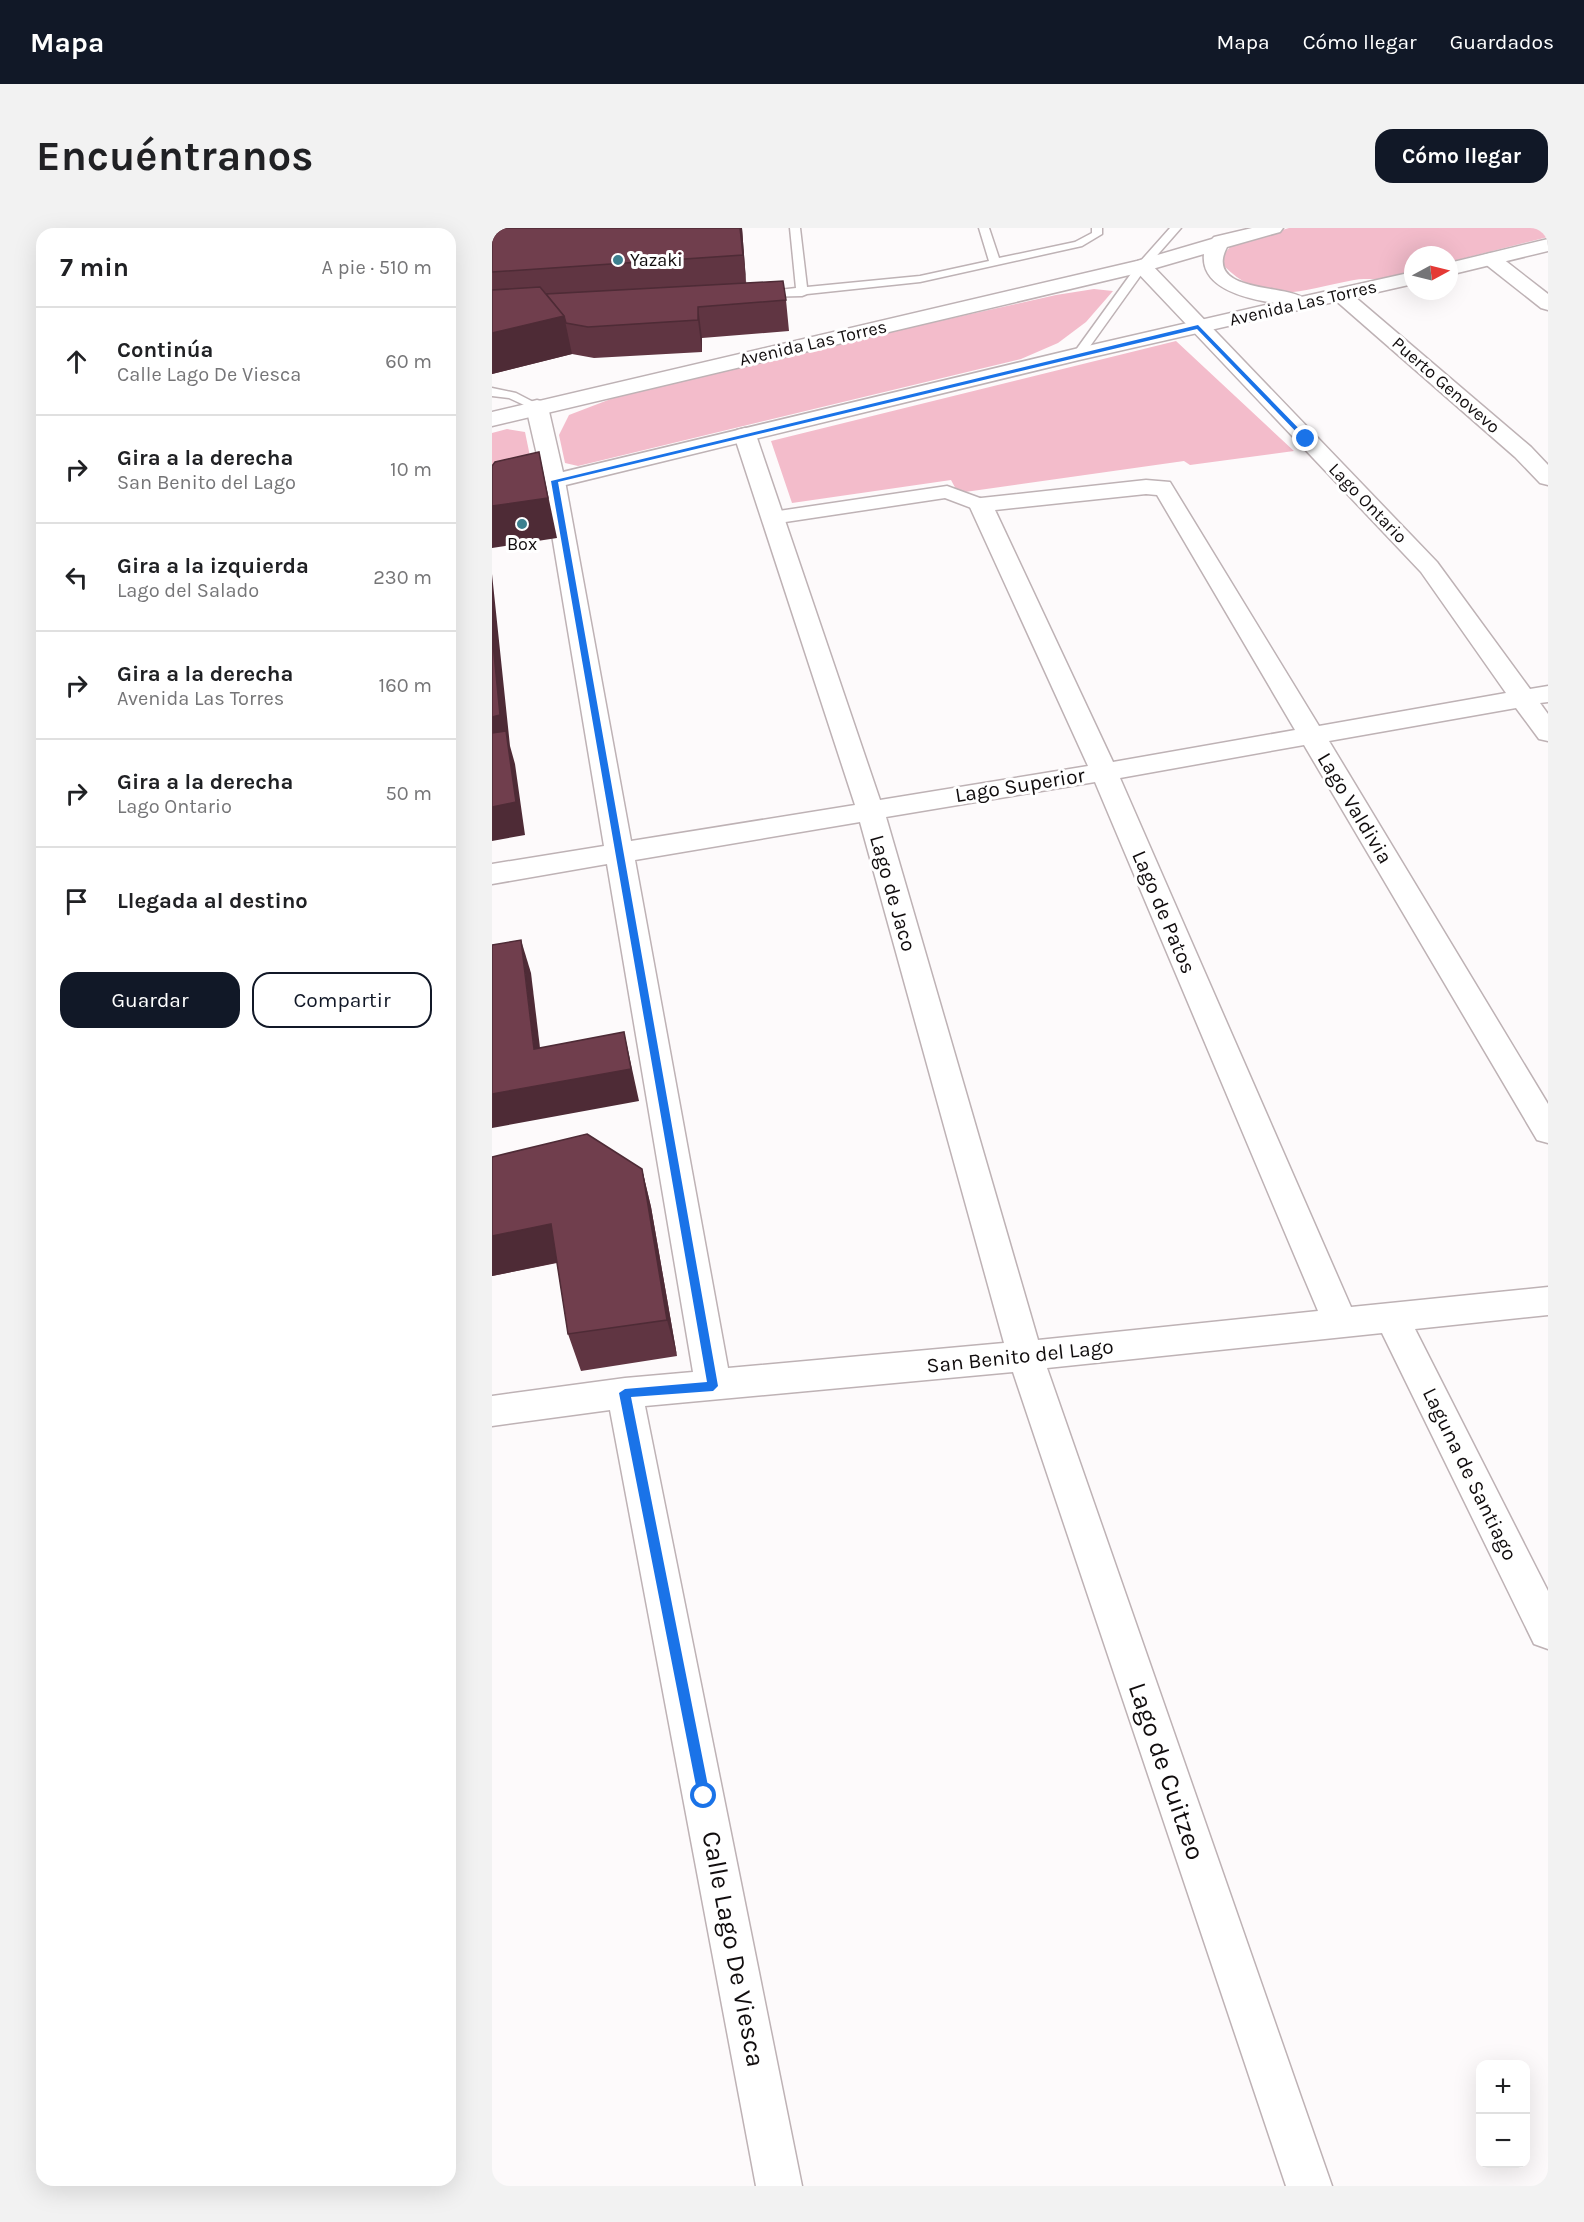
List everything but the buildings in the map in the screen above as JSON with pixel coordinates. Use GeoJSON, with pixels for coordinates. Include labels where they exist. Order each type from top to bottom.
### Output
{"type":"FeatureCollection","features":[{"type":"Feature","properties":{"kind":"street","name":"Avenida Las Torres"},"geometry":{"type":"LineString","coordinates":[[492,419],[1142,266],[1273,228]]}},
{"type":"Feature","properties":{"kind":"street"},"geometry":{"type":"LineString","coordinates":[[1221,242],[1213,256],[1216,270],[1230,282],[1250,293],[1262,296],[1311,300]]}},
{"type":"Feature","properties":{"kind":"street"},"geometry":{"type":"LineString","coordinates":[[1458,267],[1548,245]]}},
{"type":"Feature","properties":{"kind":"street"},"geometry":{"type":"LineString","coordinates":[[1491,260],[1548,304]]}},
{"type":"Feature","properties":{"kind":"street","name":"Lago Ontario"},"geometry":{"type":"LineString","coordinates":[[1142,266],[1429,567],[1536,696],[1548,733]]}},
{"type":"Feature","properties":{"kind":"street","name":"Avenida Las Torres"},"geometry":{"type":"LineString","coordinates":[[492,496],[1079,354],[1404,280]]}},
{"type":"Feature","properties":{"kind":"street","name":"Puerto Genovevo"},"geometry":{"type":"LineString","coordinates":[[1341,295],[1523,452],[1548,478]]}},
{"type":"Feature","properties":{"kind":"street"},"geometry":{"type":"LineString","coordinates":[[537,408],[554,481],[713,1386]]}},
{"type":"Feature","properties":{"kind":"street","name":"Lago de Jaco"},"geometry":{"type":"LineString","coordinates":[[745,435],[870,810],[1025,1356]]}},
{"type":"Feature","properties":{"kind":"street","name":"Lago Valdivia"},"geometry":{"type":"LineString","coordinates":[[981,505],[1162,487],[1170,496],[1548,1131]]}},
{"type":"Feature","properties":{"kind":"street"},"geometry":{"type":"LineString","coordinates":[[772,518],[947,492],[981,505]]}},
{"type":"Feature","properties":{"kind":"street","name":"Lago de Patos"},"geometry":{"type":"LineString","coordinates":[[981,505],[1104,772],[1340,1322]]}},
{"type":"Feature","properties":{"kind":"street","name":"Lago Superior"},"geometry":{"type":"LineString","coordinates":[[492,874],[1104,772],[1536,696]]}},
{"type":"Feature","properties":{"kind":"street","name":"San Benito del Lago"},"geometry":{"type":"LineString","coordinates":[[492,1411],[625,1393],[1025,1356],[1548,1301]]}},
{"type":"Feature","properties":{"kind":"street","name":"Laguna de Santiago"},"geometry":{"type":"LineString","coordinates":[[1391,1316],[1548,1631]]}},
{"type":"Feature","properties":{"kind":"street","name":"Lago de Cuitzeo"},"geometry":{"type":"LineString","coordinates":[[1025,1356],[1309,2186]]}},
{"type":"Feature","properties":{"kind":"street","name":"Calle Lago De Viesca"},"geometry":{"type":"LineString","coordinates":[[625,1393],[780,2186]]}},
{"type":"Feature","properties":{"kind":"lane"},"geometry":{"type":"LineString","coordinates":[[795,228],[802,293]]}},
{"type":"Feature","properties":{"kind":"lane"},"geometry":{"type":"LineString","coordinates":[[984,228],[994,261]]}},
{"type":"Feature","properties":{"kind":"lane"},"geometry":{"type":"LineString","coordinates":[[754,296],[802,293],[920,279],[1078,244],[1097,234],[1097,228]]}},
{"type":"Feature","properties":{"kind":"lane"},"geometry":{"type":"LineString","coordinates":[[1079,354],[1142,266],[1176,228]]}},
{"type":"Feature","properties":{"kind":"lane"},"geometry":{"type":"LineString","coordinates":[[492,392],[512,395],[537,408]]}},
{"type":"Feature","properties":{"kind":"shaded area"},"geometry":{"type":"Polygon","coordinates":[[[1289,228],[1548,228],[1548,237],[1458,260],[1458,246],[1404,246],[1404,274],[1382,279],[1357,279],[1302,291],[1286,292],[1271,292],[1256,288],[1224,266],[1223,255],[1232,245],[1289,228]]]}},
{"type":"Feature","properties":{"kind":"shaded area"},"geometry":{"type":"Polygon","coordinates":[[[1094,289],[1113,291],[1086,322],[1058,343],[1021,359],[578,466],[565,463],[559,435],[569,415],[642,387],[1056,295],[1094,289]]]}},
{"type":"Feature","properties":{"kind":"shaded area"},"geometry":{"type":"Polygon","coordinates":[[[1176,341],[1294,451],[1190,465],[1184,461],[958,493],[951,480],[792,503],[771,441],[1176,341]]]}},
{"type":"Feature","properties":{"kind":"shaded area"},"geometry":{"type":"Polygon","coordinates":[[[507,429],[525,432],[533,471],[492,487],[492,433],[507,429]]]}},
{"type":"Feature","properties":{"kind":"place","name":"Yazaki"},"geometry":{"type":"Point","coordinates":[618,260]}},
{"type":"Feature","properties":{"kind":"place","name":"Box"},"geometry":{"type":"Point","coordinates":[522,524]}},
{"type":"Feature","properties":{"kind":"route"},"geometry":{"type":"LineString","coordinates":[[704,1796],[625,1393],[713,1386],[554,481],[1198,327],[1306,439]]}}]}
